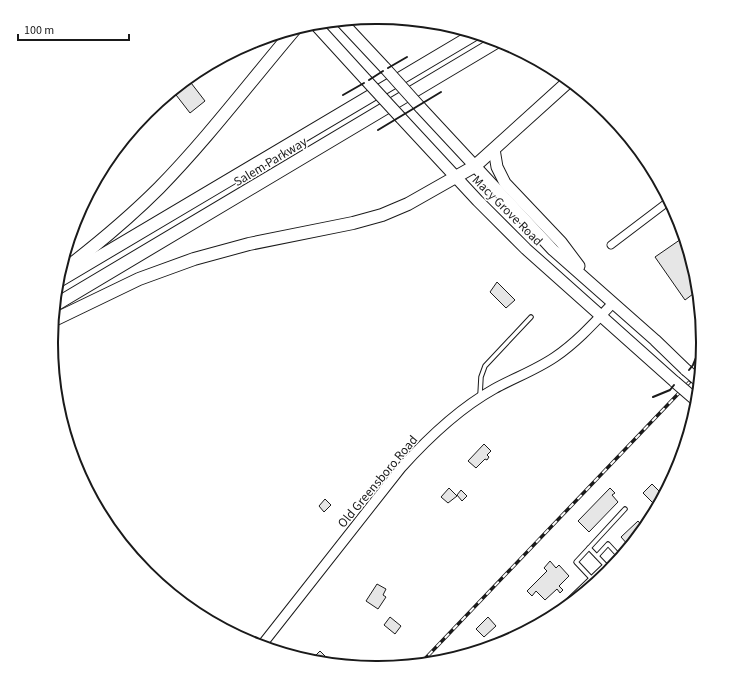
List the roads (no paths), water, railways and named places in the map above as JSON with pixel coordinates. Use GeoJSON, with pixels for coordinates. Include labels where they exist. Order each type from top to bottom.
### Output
{"type":"FeatureCollection","features":[{"type":"Feature","properties":{"kind":"highway"},"geometry":{"type":"LineString","coordinates":[[68,267],[103,239],[158,189],[190,154],[288,37]]}},
{"type":"Feature","properties":{"kind":"highway","name":"Salem Parkway"},"geometry":{"type":"LineString","coordinates":[[66,277],[469,38]]}},
{"type":"Feature","properties":{"kind":"highway","name":"Salem Parkway"},"geometry":{"type":"LineString","coordinates":[[61,301],[491,45]]}},
{"type":"Feature","properties":{"kind":"highway"},"geometry":{"type":"LineString","coordinates":[[59,317],[132,282],[194,258],[249,244],[353,223],[382,215],[421,198],[455,176],[475,166],[564,85]]}},
{"type":"Feature","properties":{"kind":"main road","name":"Macy Grove Road"},"geometry":{"type":"LineString","coordinates":[[345,26],[554,250],[694,377]]}},
{"type":"Feature","properties":{"kind":"main road","name":"Macy Grove Road"},"geometry":{"type":"LineString","coordinates":[[320,29],[455,176],[526,249],[691,396]]}},
{"type":"Feature","properties":{"kind":"main road"},"geometry":{"type":"LineString","coordinates":[[494,149],[497,167],[506,183],[561,242],[594,286]]}},
{"type":"Feature","properties":{"kind":"street"},"geometry":{"type":"LineString","coordinates":[[611,245],[664,205]]}},
{"type":"Feature","properties":{"kind":"street","name":"Old Greensboro Road"},"geometry":{"type":"LineString","coordinates":[[265,641],[401,468],[437,431],[480,398],[557,356],[580,337],[613,303]]}},
{"type":"Feature","properties":{"kind":"lane"},"geometry":{"type":"LineString","coordinates":[[480,398],[481,377],[485,366],[531,317]]}},
{"type":"Feature","properties":{"kind":"lane"},"geometry":{"type":"LineString","coordinates":[[591,578],[576,562],[625,509]]}},
{"type":"Feature","properties":{"kind":"lane"},"geometry":{"type":"LineString","coordinates":[[597,556],[608,544],[616,553]]}},
{"type":"Feature","properties":{"kind":"lane"},"geometry":{"type":"LineString","coordinates":[[589,548],[605,565]]}},
{"type":"Feature","properties":{"kind":"lane"},"geometry":{"type":"LineString","coordinates":[[586,583],[604,566]]}},
{"type":"Feature","properties":{"kind":"railway"},"geometry":{"type":"LineString","coordinates":[[427,657],[694,378]]}}]}
